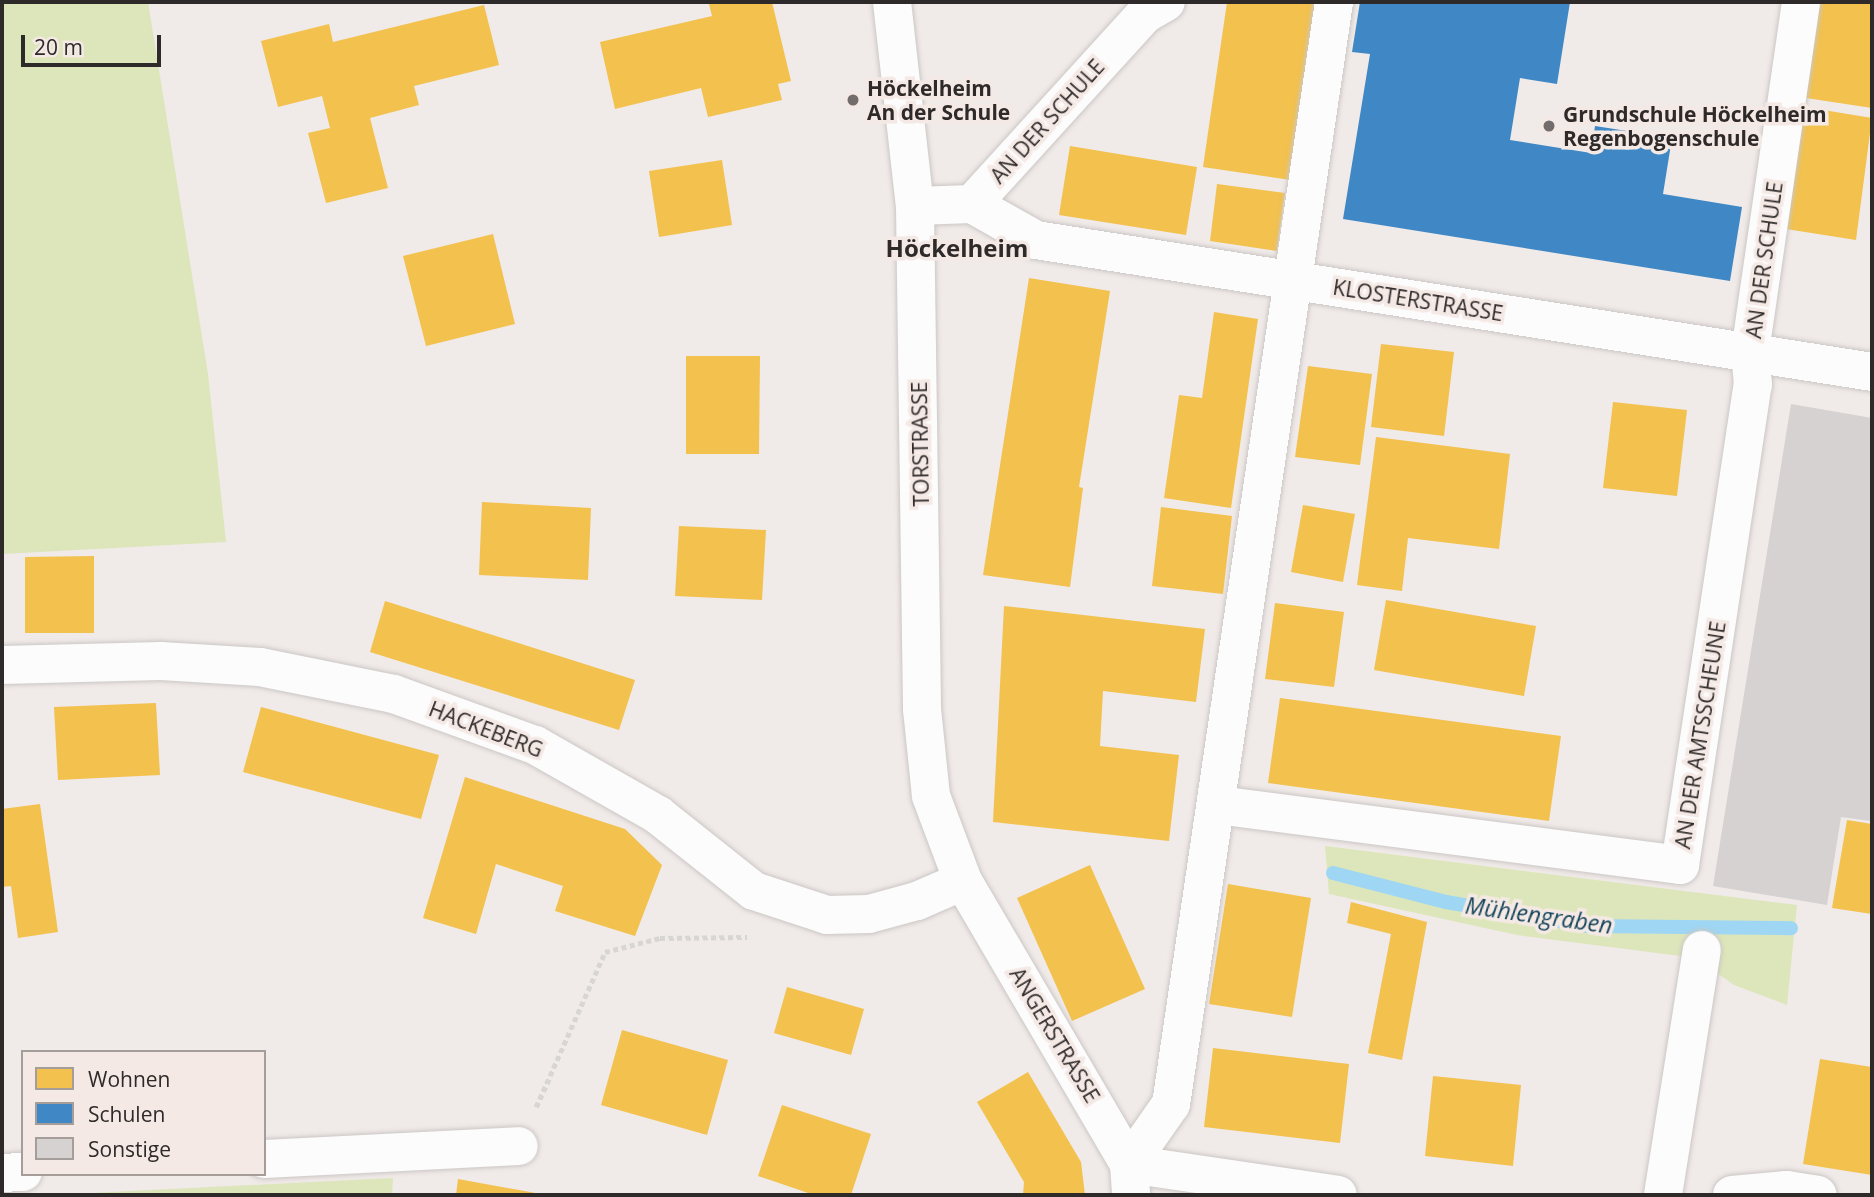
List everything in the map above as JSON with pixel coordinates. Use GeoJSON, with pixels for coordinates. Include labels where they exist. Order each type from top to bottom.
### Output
{"type":"FeatureCollection","features":[{"type":"Feature","properties":{"kind":"street","name":"TORSTRASSE"},"geometry":{"type":"LineString","coordinates":[[892,2],[915,206],[922,709],[931,796],[963,881]]}},
{"type":"Feature","properties":{"kind":"street","name":"AN DER SCHULE"},"geometry":{"type":"LineString","coordinates":[[972,204],[1135,24],[1166,2]]}},
{"type":"Feature","properties":{"kind":"street"},"geometry":{"type":"LineString","coordinates":[[1334,2],[1296,281],[1171,1104],[1130,1180],[1338,1195]]}},
{"type":"Feature","properties":{"kind":"street","name":"AN DER SCHULE"},"geometry":{"type":"LineString","coordinates":[[1751,352],[1801,2]]}},
{"type":"Feature","properties":{"kind":"street"},"geometry":{"type":"LineString","coordinates":[[915,206],[972,204]]}},
{"type":"Feature","properties":{"kind":"street","name":"KLOSTERSTRASSE"},"geometry":{"type":"LineString","coordinates":[[972,204],[1036,240],[1872,372]]}},
{"type":"Feature","properties":{"kind":"street","name":"AN DER AMTSSCHEUNE"},"geometry":{"type":"LineString","coordinates":[[1218,805],[1680,865],[1753,385],[1751,352]]}},
{"type":"Feature","properties":{"kind":"street","name":"HACKEBERG"},"geometry":{"type":"LineString","coordinates":[[2,666],[161,661],[260,667],[394,694],[536,745],[667,821],[754,891],[827,915],[869,914],[917,901],[963,881]]}},
{"type":"Feature","properties":{"kind":"street","name":"ANGERSTRASSE"},"geometry":{"type":"LineString","coordinates":[[963,881],[1130,1180]]}},
{"type":"Feature","properties":{"kind":"street"},"geometry":{"type":"LineString","coordinates":[[1663,1195],[1702,950]]}},
{"type":"Feature","properties":{"kind":"street"},"geometry":{"type":"LineString","coordinates":[[266,1159],[519,1146]]}},
{"type":"Feature","properties":{"kind":"street"},"geometry":{"type":"LineString","coordinates":[[2,1173],[21,1172]]}},
{"type":"Feature","properties":{"kind":"street"},"geometry":{"type":"LineString","coordinates":[[1732,1195],[1787,1191],[1818,1195]]}},
{"type":"Feature","properties":{"kind":"path"},"geometry":{"type":"LineString","coordinates":[[519,1146],[605,952],[660,938],[765,936],[793,906]]}},
{"type":"Feature","properties":{"kind":"path"},"geometry":{"type":"LineString","coordinates":[[519,1146],[549,1079]]}},
{"type":"Feature","properties":{"kind":"green space"},"geometry":{"type":"Polygon","coordinates":[[[2,2],[148,2],[208,374],[226,542],[2,554],[2,2]]]}},
{"type":"Feature","properties":{"kind":"green space"},"geometry":{"type":"Polygon","coordinates":[[[1325,846],[1797,905],[1787,1005],[1734,985],[1696,958],[1517,935],[1329,894],[1325,846]]]}},
{"type":"Feature","properties":{"kind":"green space"},"geometry":{"type":"Polygon","coordinates":[[[393,1178],[392,1195],[51,1195],[191,1188],[393,1178]]]}},
{"type":"Feature","properties":{"kind":"building: Wohnen"},"geometry":{"type":"Polygon","coordinates":[[[772,2],[791,81],[778,84],[782,100],[708,117],[701,88],[615,109],[600,42],[712,16],[709,4],[772,2]]]}},
{"type":"Feature","properties":{"kind":"building: Wohnen"},"geometry":{"type":"Polygon","coordinates":[[[1227,2],[1317,2],[1291,180],[1203,167],[1227,2]]]}},
{"type":"Feature","properties":{"kind":"building: Wohnen"},"geometry":{"type":"Polygon","coordinates":[[[1820,2],[1872,2],[1872,108],[1806,98],[1820,2]]]}},
{"type":"Feature","properties":{"kind":"building: Wohnen"},"geometry":{"type":"Polygon","coordinates":[[[484,5],[499,65],[414,86],[419,105],[370,118],[388,188],[326,203],[308,133],[330,128],[322,96],[278,107],[261,41],[329,24],[333,42],[484,5]]]}},
{"type":"Feature","properties":{"kind":"building: Wohnen"},"geometry":{"type":"Polygon","coordinates":[[[1805,107],[1872,118],[1856,240],[1786,229],[1805,107]]]}},
{"type":"Feature","properties":{"kind":"building: Wohnen"},"geometry":{"type":"Polygon","coordinates":[[[1070,146],[1197,167],[1186,235],[1059,215],[1070,146]]]}},
{"type":"Feature","properties":{"kind":"building: Wohnen"},"geometry":{"type":"Polygon","coordinates":[[[722,160],[732,225],[659,237],[649,171],[722,160]]]}},
{"type":"Feature","properties":{"kind":"building: Wohnen"},"geometry":{"type":"Polygon","coordinates":[[[1217,184],[1285,193],[1277,251],[1210,241],[1217,184]]]}},
{"type":"Feature","properties":{"kind":"building: Wohnen"},"geometry":{"type":"Polygon","coordinates":[[[493,234],[515,324],[426,346],[403,256],[493,234]]]}},
{"type":"Feature","properties":{"kind":"building: Wohnen"},"geometry":{"type":"Polygon","coordinates":[[[1029,278],[1110,291],[1079,487],[1083,488],[1070,587],[983,575],[1029,278]]]}},
{"type":"Feature","properties":{"kind":"building: Wohnen"},"geometry":{"type":"Polygon","coordinates":[[[1214,312],[1258,319],[1231,508],[1164,498],[1179,395],[1202,398],[1214,312]]]}},
{"type":"Feature","properties":{"kind":"building: Wohnen"},"geometry":{"type":"Polygon","coordinates":[[[1381,344],[1454,352],[1444,436],[1371,427],[1381,344]]]}},
{"type":"Feature","properties":{"kind":"building: Wohnen"},"geometry":{"type":"Polygon","coordinates":[[[686,356],[760,356],[759,454],[686,454],[686,356]]]}},
{"type":"Feature","properties":{"kind":"building: Wohnen"},"geometry":{"type":"Polygon","coordinates":[[[1308,366],[1372,374],[1360,465],[1295,457],[1308,366]]]}},
{"type":"Feature","properties":{"kind":"building: Wohnen"},"geometry":{"type":"Polygon","coordinates":[[[1613,402],[1687,410],[1677,496],[1603,488],[1613,402]]]}},
{"type":"Feature","properties":{"kind":"building: Wohnen"},"geometry":{"type":"Polygon","coordinates":[[[1376,437],[1510,454],[1499,549],[1408,538],[1402,591],[1357,585],[1376,437]]]}},
{"type":"Feature","properties":{"kind":"building: Wohnen"},"geometry":{"type":"Polygon","coordinates":[[[482,502],[591,508],[588,580],[479,575],[482,502]]]}},
{"type":"Feature","properties":{"kind":"building: Wohnen"},"geometry":{"type":"Polygon","coordinates":[[[1303,505],[1355,514],[1343,582],[1291,572],[1303,505]]]}},
{"type":"Feature","properties":{"kind":"building: Wohnen"},"geometry":{"type":"Polygon","coordinates":[[[1161,507],[1232,516],[1223,594],[1152,586],[1161,507]]]}},
{"type":"Feature","properties":{"kind":"building: Wohnen"},"geometry":{"type":"Polygon","coordinates":[[[679,526],[766,530],[762,600],[675,596],[679,526]]]}},
{"type":"Feature","properties":{"kind":"building: Wohnen"},"geometry":{"type":"Polygon","coordinates":[[[94,556],[94,633],[25,633],[25,557],[94,556]]]}},
{"type":"Feature","properties":{"kind":"building: Wohnen"},"geometry":{"type":"Polygon","coordinates":[[[1386,600],[1536,626],[1524,696],[1374,670],[1386,600]]]}},
{"type":"Feature","properties":{"kind":"building: Wohnen"},"geometry":{"type":"Polygon","coordinates":[[[385,601],[635,680],[619,730],[370,652],[385,601]]]}},
{"type":"Feature","properties":{"kind":"building: Wohnen"},"geometry":{"type":"Polygon","coordinates":[[[1275,603],[1344,612],[1334,687],[1265,679],[1275,603]]]}},
{"type":"Feature","properties":{"kind":"building: Wohnen"},"geometry":{"type":"Polygon","coordinates":[[[1004,606],[1205,629],[1196,702],[1103,691],[1100,746],[1179,755],[1169,841],[993,822],[1004,606]]]}},
{"type":"Feature","properties":{"kind":"building: Wohnen"},"geometry":{"type":"Polygon","coordinates":[[[1280,698],[1561,736],[1549,821],[1268,783],[1280,698]]]}},
{"type":"Feature","properties":{"kind":"building: Wohnen"},"geometry":{"type":"Polygon","coordinates":[[[156,703],[160,775],[58,780],[54,707],[156,703]]]}},
{"type":"Feature","properties":{"kind":"building: Wohnen"},"geometry":{"type":"Polygon","coordinates":[[[261,707],[439,755],[421,819],[243,772],[261,707]]]}},
{"type":"Feature","properties":{"kind":"building: Wohnen"},"geometry":{"type":"Polygon","coordinates":[[[465,777],[625,829],[662,865],[635,936],[555,911],[563,886],[496,864],[476,934],[423,918],[465,777]]]}},
{"type":"Feature","properties":{"kind":"building: Wohnen"},"geometry":{"type":"Polygon","coordinates":[[[40,804],[58,932],[18,938],[11,886],[2,887],[2,809],[40,804]]]}},
{"type":"Feature","properties":{"kind":"building: Wohnen"},"geometry":{"type":"Polygon","coordinates":[[[1847,820],[1872,824],[1872,914],[1832,908],[1847,820]]]}},
{"type":"Feature","properties":{"kind":"building: Wohnen"},"geometry":{"type":"Polygon","coordinates":[[[1090,865],[1145,989],[1072,1021],[1017,898],[1090,865]]]}},
{"type":"Feature","properties":{"kind":"building: Wohnen"},"geometry":{"type":"Polygon","coordinates":[[[1228,884],[1311,898],[1292,1017],[1209,1004],[1228,884]]]}},
{"type":"Feature","properties":{"kind":"building: Wohnen"},"geometry":{"type":"Polygon","coordinates":[[[1351,902],[1427,922],[1402,1060],[1368,1053],[1391,934],[1347,923],[1351,902]]]}},
{"type":"Feature","properties":{"kind":"building: Wohnen"},"geometry":{"type":"Polygon","coordinates":[[[787,987],[864,1009],[851,1055],[774,1033],[787,987]]]}},
{"type":"Feature","properties":{"kind":"building: Wohnen"},"geometry":{"type":"Polygon","coordinates":[[[622,1030],[728,1060],[707,1135],[601,1105],[622,1030]]]}},
{"type":"Feature","properties":{"kind":"building: Wohnen"},"geometry":{"type":"Polygon","coordinates":[[[1213,1048],[1349,1064],[1340,1143],[1204,1127],[1213,1048]]]}},
{"type":"Feature","properties":{"kind":"building: Wohnen"},"geometry":{"type":"Polygon","coordinates":[[[1820,1059],[1872,1067],[1872,1175],[1803,1164],[1820,1059]]]}},
{"type":"Feature","properties":{"kind":"building: Wohnen"},"geometry":{"type":"Polygon","coordinates":[[[1028,1072],[1081,1162],[1085,1195],[1023,1195],[1024,1182],[977,1102],[1028,1072]]]}},
{"type":"Feature","properties":{"kind":"building: Wohnen"},"geometry":{"type":"Polygon","coordinates":[[[1433,1076],[1521,1085],[1513,1166],[1425,1156],[1433,1076]]]}},
{"type":"Feature","properties":{"kind":"building: Wohnen"},"geometry":{"type":"Polygon","coordinates":[[[782,1105],[871,1134],[851,1195],[814,1195],[758,1176],[782,1105]]]}},
{"type":"Feature","properties":{"kind":"building: Wohnen"},"geometry":{"type":"Polygon","coordinates":[[[458,1179],[541,1194],[541,1195],[456,1195],[458,1179]]]}},
{"type":"Feature","properties":{"kind":"building: Schulen"},"geometry":{"type":"Polygon","coordinates":[[[1360,2],[1570,2],[1557,84],[1520,78],[1510,140],[1591,153],[1595,126],[1672,138],[1663,194],[1742,207],[1730,281],[1343,219],[1370,54],[1352,52],[1360,2]]]}},
{"type":"Feature","properties":{"kind":"building: Sonstige"},"geometry":{"type":"Polygon","coordinates":[[[1791,404],[1872,418],[1872,817],[1871,821],[1841,817],[1827,905],[1713,886],[1791,404]]]}},
{"type":"Feature","properties":{"kind":"waterway","name":"Mühlengraben"},"geometry":{"type":"LineString","coordinates":[[1333,873],[1446,902],[1588,926],[1791,928]]}},
{"type":"Feature","properties":{"kind":"place","name":"Höckelheim An der Schule"},"geometry":{"type":"Point","coordinates":[853,100]}},
{"type":"Feature","properties":{"kind":"place","name":"Grundschule Höckelheim Regenbogenschule"},"geometry":{"type":"Point","coordinates":[1549,126]}},
{"type":"Feature","properties":{"kind":"district","name":"Höckelheim"},"geometry":{"type":"Point","coordinates":[957,248]}}]}
